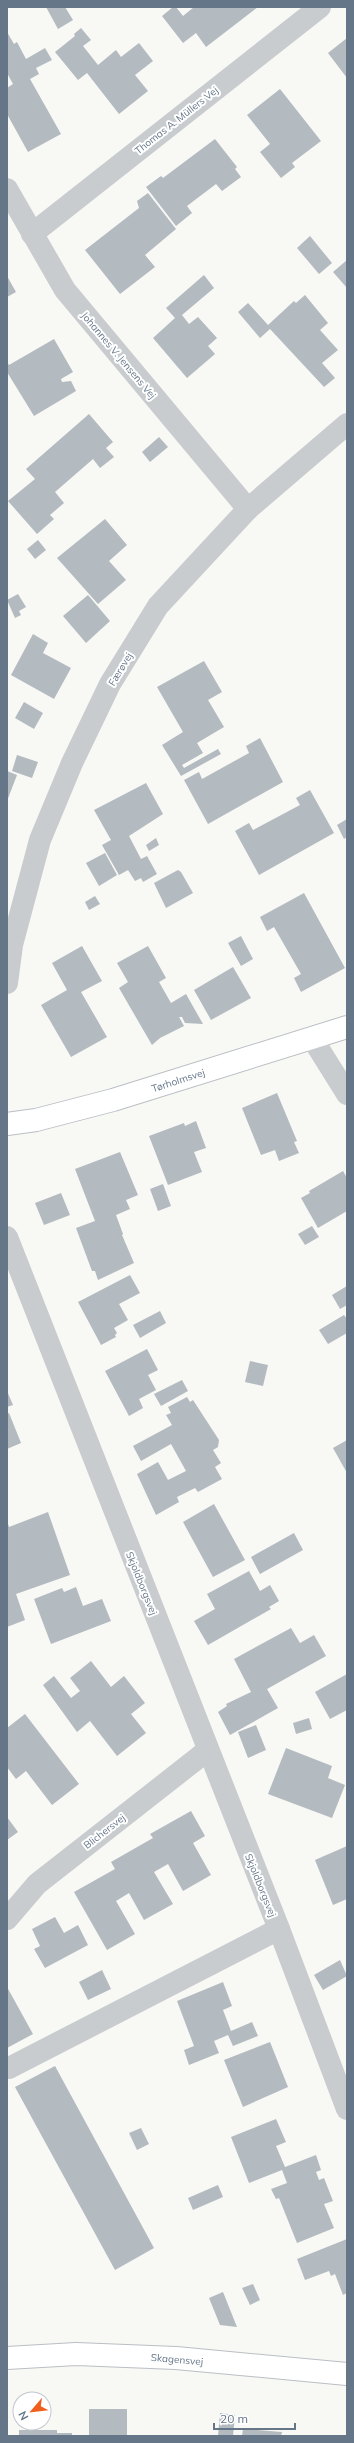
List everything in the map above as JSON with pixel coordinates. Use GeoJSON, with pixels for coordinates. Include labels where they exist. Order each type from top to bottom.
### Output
{"type":"FeatureCollection","features":[{"type":"Feature","properties":{"kind":"street","name":"Thomas A. Müllers Vej"},"geometry":{"type":"LineString","coordinates":[[32,234],[320,7]]}},
{"type":"Feature","properties":{"kind":"street","name":"Johannes V. Jensens Vej"},"geometry":{"type":"LineString","coordinates":[[7,189],[65,290],[248,509]]}},
{"type":"Feature","properties":{"kind":"street","name":"Færøvej"},"geometry":{"type":"LineString","coordinates":[[7,983],[12,945],[40,840],[72,763],[110,684],[158,606],[248,509],[347,424]]}},
{"type":"Feature","properties":{"kind":"street","name":"Tørholmsvej"},"geometry":{"type":"LineString","coordinates":[[7,1124],[36,1120],[113,1100],[347,1026]]}},
{"type":"Feature","properties":{"kind":"street"},"geometry":{"type":"LineString","coordinates":[[312,1038],[347,1094]]}},
{"type":"Feature","properties":{"kind":"street","name":"Skjoldborgsvej"},"geometry":{"type":"LineString","coordinates":[[7,1237],[279,1929],[347,2109]]}},
{"type":"Feature","properties":{"kind":"street","name":"Blichersvej"},"geometry":{"type":"LineString","coordinates":[[7,1919],[37,1884],[208,1750]]}},
{"type":"Feature","properties":{"kind":"street","name":"Skjoldborgsvej"},"geometry":{"type":"LineString","coordinates":[[9,2068],[279,1929]]}},
{"type":"Feature","properties":{"kind":"street","name":"Skagensvej"},"geometry":{"type":"LineString","coordinates":[[7,2358],[76,2354],[176,2358],[347,2374]]}},
{"type":"Feature","properties":{"kind":"building"},"geometry":{"type":"Polygon","coordinates":[[[46,7],[65,7],[73,20],[58,29],[46,7]]]}},
{"type":"Feature","properties":{"kind":"building"},"geometry":{"type":"Polygon","coordinates":[[[173,7],[176,7],[183,16],[194,7],[258,7],[206,47],[196,33],[183,43],[162,16],[173,7]]]}},
{"type":"Feature","properties":{"kind":"building"},"geometry":{"type":"Polygon","coordinates":[[[81,28],[91,40],[83,46],[98,65],[116,50],[121,57],[139,43],[153,61],[135,75],[148,91],[119,114],[87,73],[78,80],[55,52],[75,36],[74,34],[81,28]]]}},
{"type":"Feature","properties":{"kind":"building"},"geometry":{"type":"Polygon","coordinates":[[[7,32],[14,44],[17,42],[26,59],[45,48],[52,60],[36,68],[39,74],[30,79],[61,134],[28,152],[7,114],[7,88],[13,84],[7,73],[7,32]]]}},
{"type":"Feature","properties":{"kind":"building"},"geometry":{"type":"Polygon","coordinates":[[[347,38],[347,78],[328,53],[347,38]]]}},
{"type":"Feature","properties":{"kind":"building"},"geometry":{"type":"Polygon","coordinates":[[[280,89],[321,141],[292,163],[295,167],[281,178],[260,152],[270,144],[247,115],[280,89]]]}},
{"type":"Feature","properties":{"kind":"building"},"geometry":{"type":"Polygon","coordinates":[[[215,139],[237,167],[235,169],[241,177],[222,191],[216,184],[187,206],[192,213],[176,226],[146,187],[161,176],[163,178],[215,139]]]}},
{"type":"Feature","properties":{"kind":"building"},"geometry":{"type":"Polygon","coordinates":[[[148,193],[176,229],[145,255],[155,267],[120,294],[85,250],[139,208],[137,201],[148,193]]]}},
{"type":"Feature","properties":{"kind":"building"},"geometry":{"type":"Polygon","coordinates":[[[310,236],[332,263],[319,274],[297,248],[310,236]]]}},
{"type":"Feature","properties":{"kind":"building"},"geometry":{"type":"Polygon","coordinates":[[[347,260],[347,288],[333,272],[347,260]]]}},
{"type":"Feature","properties":{"kind":"building"},"geometry":{"type":"Polygon","coordinates":[[[204,275],[214,288],[182,315],[189,324],[198,317],[217,338],[208,346],[215,354],[187,378],[153,338],[175,318],[166,308],[204,275]]]}},
{"type":"Feature","properties":{"kind":"building"},"geometry":{"type":"Polygon","coordinates":[[[7,276],[16,292],[7,297],[7,276]]]}},
{"type":"Feature","properties":{"kind":"building"},"geometry":{"type":"Polygon","coordinates":[[[305,295],[328,323],[320,330],[338,350],[322,363],[335,378],[324,387],[270,329],[260,338],[238,312],[248,303],[268,325],[294,301],[296,303],[305,295]]]}},
{"type":"Feature","properties":{"kind":"building"},"geometry":{"type":"Polygon","coordinates":[[[54,339],[73,372],[61,379],[62,382],[71,381],[76,391],[34,416],[7,372],[7,362],[9,365],[54,339]]]}},
{"type":"Feature","properties":{"kind":"building"},"geometry":{"type":"Polygon","coordinates":[[[89,414],[113,442],[106,448],[114,457],[100,468],[93,459],[55,492],[64,503],[50,515],[54,519],[37,534],[8,501],[35,479],[26,469],[89,414]]]}},
{"type":"Feature","properties":{"kind":"building"},"geometry":{"type":"Polygon","coordinates":[[[159,437],[168,447],[150,462],[142,452],[159,437]]]}},
{"type":"Feature","properties":{"kind":"building"},"geometry":{"type":"Polygon","coordinates":[[[105,519],[127,545],[109,561],[126,580],[98,604],[57,558],[105,519]]]}},
{"type":"Feature","properties":{"kind":"building"},"geometry":{"type":"Polygon","coordinates":[[[38,540],[46,550],[35,559],[27,549],[38,540]]]}},
{"type":"Feature","properties":{"kind":"building"},"geometry":{"type":"Polygon","coordinates":[[[18,594],[26,607],[19,611],[21,615],[15,618],[7,600],[18,594]]]}},
{"type":"Feature","properties":{"kind":"building"},"geometry":{"type":"Polygon","coordinates":[[[88,595],[110,621],[86,643],[63,616],[88,595]]]}},
{"type":"Feature","properties":{"kind":"building"},"geometry":{"type":"Polygon","coordinates":[[[33,634],[48,643],[43,653],[71,668],[54,699],[11,675],[33,634]]]}},
{"type":"Feature","properties":{"kind":"building"},"geometry":{"type":"Polygon","coordinates":[[[204,661],[222,692],[208,700],[224,727],[197,743],[203,753],[182,765],[184,768],[218,749],[221,754],[181,776],[162,745],[183,732],[157,687],[204,661]]]}},
{"type":"Feature","properties":{"kind":"building"},"geometry":{"type":"Polygon","coordinates":[[[24,702],[43,713],[34,729],[15,718],[24,702]]]}},
{"type":"Feature","properties":{"kind":"building"},"geometry":{"type":"Polygon","coordinates":[[[260,738],[283,782],[208,824],[184,780],[199,772],[202,779],[249,753],[246,746],[260,738]]]}},
{"type":"Feature","properties":{"kind":"building"},"geometry":{"type":"Polygon","coordinates":[[[17,755],[38,762],[32,778],[12,771],[17,755]]]}},
{"type":"Feature","properties":{"kind":"building"},"geometry":{"type":"Polygon","coordinates":[[[7,771],[17,775],[7,801],[7,771]]]}},
{"type":"Feature","properties":{"kind":"building"},"geometry":{"type":"Polygon","coordinates":[[[146,783],[163,814],[129,836],[141,859],[147,856],[157,874],[143,882],[141,878],[135,881],[128,870],[119,875],[102,845],[111,840],[94,810],[146,783]]]}},
{"type":"Feature","properties":{"kind":"building"},"geometry":{"type":"Polygon","coordinates":[[[310,790],[334,833],[259,875],[235,831],[249,823],[253,830],[300,805],[296,798],[310,790]]]}},
{"type":"Feature","properties":{"kind":"building"},"geometry":{"type":"Polygon","coordinates":[[[347,819],[347,837],[344,839],[337,825],[347,819]]]}},
{"type":"Feature","properties":{"kind":"building"},"geometry":{"type":"Polygon","coordinates":[[[156,838],[159,845],[149,851],[146,845],[156,838]]]}},
{"type":"Feature","properties":{"kind":"building"},"geometry":{"type":"Polygon","coordinates":[[[105,853],[117,875],[99,886],[86,863],[105,853]]]}},
{"type":"Feature","properties":{"kind":"building"},"geometry":{"type":"Polygon","coordinates":[[[178,870],[181,872],[193,893],[166,908],[154,883],[178,870]]]}},
{"type":"Feature","properties":{"kind":"building"},"geometry":{"type":"Polygon","coordinates":[[[304,893],[345,968],[301,992],[294,978],[301,974],[274,927],[267,931],[260,917],[304,893]]]}},
{"type":"Feature","properties":{"kind":"building"},"geometry":{"type":"Polygon","coordinates":[[[95,896],[100,904],[89,910],[85,902],[95,896]]]}},
{"type":"Feature","properties":{"kind":"building"},"geometry":{"type":"Polygon","coordinates":[[[241,936],[253,959],[241,966],[228,943],[241,936]]]}},
{"type":"Feature","properties":{"kind":"building"},"geometry":{"type":"Polygon","coordinates":[[[82,946],[102,981],[81,992],[107,1037],[71,1057],[41,1005],[67,990],[52,963],[82,946]]]}},
{"type":"Feature","properties":{"kind":"building"},"geometry":{"type":"Polygon","coordinates":[[[148,946],[166,978],[159,982],[171,1003],[186,994],[203,1024],[185,1023],[182,1017],[179,1017],[184,1026],[160,1038],[152,1045],[119,988],[128,982],[117,963],[148,946]]]}},
{"type":"Feature","properties":{"kind":"building"},"geometry":{"type":"Polygon","coordinates":[[[233,967],[251,998],[211,1020],[194,990],[233,967]]]}},
{"type":"Feature","properties":{"kind":"building"},"geometry":{"type":"Polygon","coordinates":[[[277,1093],[297,1141],[294,1142],[299,1153],[279,1161],[275,1150],[261,1155],[242,1108],[277,1093]]]}},
{"type":"Feature","properties":{"kind":"building"},"geometry":{"type":"Polygon","coordinates":[[[196,1121],[206,1148],[194,1152],[202,1172],[168,1185],[149,1136],[184,1123],[185,1126],[196,1121]]]}},
{"type":"Feature","properties":{"kind":"building"},"geometry":{"type":"Polygon","coordinates":[[[120,1152],[138,1195],[126,1200],[130,1209],[116,1215],[123,1234],[122,1235],[134,1263],[98,1280],[95,1271],[92,1271],[76,1228],[95,1221],[75,1169],[120,1152]]]}},
{"type":"Feature","properties":{"kind":"building"},"geometry":{"type":"Polygon","coordinates":[[[343,1171],[347,1178],[347,1211],[318,1228],[301,1198],[310,1193],[309,1191],[343,1171]]]}},
{"type":"Feature","properties":{"kind":"building"},"geometry":{"type":"Polygon","coordinates":[[[163,1184],[171,1206],[158,1211],[150,1189],[163,1184]]]}},
{"type":"Feature","properties":{"kind":"building"},"geometry":{"type":"Polygon","coordinates":[[[61,1193],[70,1215],[44,1225],[35,1203],[61,1193]]]}},
{"type":"Feature","properties":{"kind":"building"},"geometry":{"type":"Polygon","coordinates":[[[312,1226],[319,1237],[305,1245],[298,1234],[312,1226]]]}},
{"type":"Feature","properties":{"kind":"building"},"geometry":{"type":"Polygon","coordinates":[[[130,1275],[140,1293],[119,1304],[128,1320],[114,1328],[117,1333],[115,1335],[116,1337],[101,1345],[78,1302],[130,1275]]]}},
{"type":"Feature","properties":{"kind":"building"},"geometry":{"type":"Polygon","coordinates":[[[347,1286],[347,1305],[340,1309],[332,1295],[347,1286]]]}},
{"type":"Feature","properties":{"kind":"building"},"geometry":{"type":"Polygon","coordinates":[[[160,1311],[166,1323],[140,1338],[133,1325],[160,1311]]]}},
{"type":"Feature","properties":{"kind":"building"},"geometry":{"type":"Polygon","coordinates":[[[344,1315],[347,1319],[347,1333],[328,1344],[319,1330],[344,1315]]]}},
{"type":"Feature","properties":{"kind":"building"},"geometry":{"type":"Polygon","coordinates":[[[147,1349],[158,1370],[148,1375],[156,1390],[139,1399],[143,1408],[129,1416],[105,1371],[147,1349]]]}},
{"type":"Feature","properties":{"kind":"building"},"geometry":{"type":"Polygon","coordinates":[[[250,1361],[268,1365],[263,1386],[245,1382],[250,1361]]]}},
{"type":"Feature","properties":{"kind":"building"},"geometry":{"type":"Polygon","coordinates":[[[182,1380],[188,1391],[161,1406],[154,1394],[182,1380]]]}},
{"type":"Feature","properties":{"kind":"building"},"geometry":{"type":"Polygon","coordinates":[[[7,1391],[13,1405],[7,1407],[7,1391]]]}},
{"type":"Feature","properties":{"kind":"building"},"geometry":{"type":"Polygon","coordinates":[[[187,1397],[190,1402],[193,1400],[219,1440],[218,1447],[213,1450],[221,1463],[215,1467],[222,1479],[198,1492],[195,1488],[177,1497],[179,1502],[156,1515],[137,1474],[158,1462],[168,1480],[186,1471],[171,1444],[141,1461],[133,1446],[172,1425],[166,1415],[171,1413],[168,1407],[187,1397]]]}},
{"type":"Feature","properties":{"kind":"building"},"geometry":{"type":"Polygon","coordinates":[[[9,1413],[21,1443],[7,1449],[7,1414],[9,1413]]]}},
{"type":"Feature","properties":{"kind":"building"},"geometry":{"type":"Polygon","coordinates":[[[347,1440],[347,1473],[333,1448],[347,1440]]]}},
{"type":"Feature","properties":{"kind":"building"},"geometry":{"type":"Polygon","coordinates":[[[214,1504],[245,1560],[213,1577],[183,1522],[214,1504]]]}},
{"type":"Feature","properties":{"kind":"building"},"geometry":{"type":"Polygon","coordinates":[[[48,1512],[70,1575],[16,1594],[25,1620],[7,1627],[7,1521],[9,1527],[48,1512]]]}},
{"type":"Feature","properties":{"kind":"building"},"geometry":{"type":"Polygon","coordinates":[[[294,1533],[303,1550],[260,1574],[251,1557],[294,1533]]]}},
{"type":"Feature","properties":{"kind":"building"},"geometry":{"type":"Polygon","coordinates":[[[249,1571],[260,1591],[270,1585],[279,1601],[269,1607],[271,1609],[208,1645],[194,1621],[215,1609],[207,1594],[249,1571]]]}},
{"type":"Feature","properties":{"kind":"building"},"geometry":{"type":"Polygon","coordinates":[[[76,1587],[83,1606],[102,1599],[111,1621],[51,1644],[34,1599],[62,1588],[64,1592],[76,1587]]]}},
{"type":"Feature","properties":{"kind":"building"},"geometry":{"type":"Polygon","coordinates":[[[291,1628],[300,1643],[314,1635],[326,1656],[267,1689],[278,1708],[230,1735],[218,1712],[227,1706],[226,1704],[251,1692],[234,1659],[291,1628]]]}},
{"type":"Feature","properties":{"kind":"building"},"geometry":{"type":"Polygon","coordinates":[[[91,1661],[111,1687],[124,1676],[145,1703],[131,1714],[146,1733],[117,1756],[90,1721],[77,1732],[43,1685],[54,1676],[71,1698],[80,1691],[70,1678],[91,1661]]]}},
{"type":"Feature","properties":{"kind":"building"},"geometry":{"type":"Polygon","coordinates":[[[347,1674],[347,1710],[330,1719],[315,1692],[347,1674]]]}},
{"type":"Feature","properties":{"kind":"building"},"geometry":{"type":"Polygon","coordinates":[[[25,1714],[79,1784],[52,1805],[26,1771],[16,1779],[7,1767],[7,1728],[25,1714]]]}},
{"type":"Feature","properties":{"kind":"building"},"geometry":{"type":"Polygon","coordinates":[[[309,1718],[312,1729],[296,1734],[293,1723],[309,1718]]]}},
{"type":"Feature","properties":{"kind":"building"},"geometry":{"type":"Polygon","coordinates":[[[256,1725],[266,1750],[248,1758],[238,1732],[256,1725]]]}},
{"type":"Feature","properties":{"kind":"building"},"geometry":{"type":"Polygon","coordinates":[[[286,1748],[332,1766],[328,1778],[345,1785],[332,1818],[268,1794],[286,1748]]]}},
{"type":"Feature","properties":{"kind":"building"},"geometry":{"type":"Polygon","coordinates":[[[191,1811],[205,1836],[193,1843],[211,1875],[183,1891],[168,1864],[154,1872],[173,1904],[144,1920],[129,1893],[116,1901],[135,1934],[107,1950],[74,1892],[115,1869],[111,1862],[153,1838],[150,1834],[191,1811]]]}},
{"type":"Feature","properties":{"kind":"building"},"geometry":{"type":"Polygon","coordinates":[[[7,1817],[18,1832],[7,1840],[7,1817]]]}},
{"type":"Feature","properties":{"kind":"building"},"geometry":{"type":"Polygon","coordinates":[[[347,1846],[347,1899],[333,1905],[315,1860],[347,1846]]]}},
{"type":"Feature","properties":{"kind":"building"},"geometry":{"type":"Polygon","coordinates":[[[55,1917],[64,1933],[78,1925],[88,1945],[45,1968],[34,1949],[40,1946],[32,1929],[55,1917]]]}},
{"type":"Feature","properties":{"kind":"building"},"geometry":{"type":"Polygon","coordinates":[[[340,1960],[347,1976],[323,1990],[314,1975],[340,1960]]]}},
{"type":"Feature","properties":{"kind":"building"},"geometry":{"type":"Polygon","coordinates":[[[102,1970],[111,1989],[88,2000],[79,1982],[102,1970]]]}},
{"type":"Feature","properties":{"kind":"building"},"geometry":{"type":"Polygon","coordinates":[[[223,1982],[232,2006],[223,2010],[231,2031],[252,2022],[258,2036],[233,2046],[228,2035],[214,2041],[219,2053],[189,2065],[184,2050],[194,2046],[177,2001],[223,1982]]]}},
{"type":"Feature","properties":{"kind":"building"},"geometry":{"type":"Polygon","coordinates":[[[7,1987],[33,2034],[7,2048],[7,1987]]]}},
{"type":"Feature","properties":{"kind":"building"},"geometry":{"type":"Polygon","coordinates":[[[270,2042],[288,2087],[243,2107],[224,2060],[270,2042]]]}},
{"type":"Feature","properties":{"kind":"building"},"geometry":{"type":"Polygon","coordinates":[[[55,2066],[154,2248],[115,2270],[15,2087],[55,2066]]]}},
{"type":"Feature","properties":{"kind":"building"},"geometry":{"type":"Polygon","coordinates":[[[276,2119],[286,2142],[276,2146],[285,2167],[316,2155],[321,2170],[316,2172],[319,2180],[324,2178],[333,2201],[324,2204],[334,2228],[297,2243],[279,2198],[276,2199],[271,2189],[287,2183],[282,2170],[249,2183],[231,2137],[276,2119]]]}},
{"type":"Feature","properties":{"kind":"building"},"geometry":{"type":"Polygon","coordinates":[[[141,2128],[149,2144],[137,2150],[129,2133],[141,2128]]]}},
{"type":"Feature","properties":{"kind":"building"},"geometry":{"type":"Polygon","coordinates":[[[218,2185],[223,2197],[193,2210],[188,2198],[218,2185]]]}},
{"type":"Feature","properties":{"kind":"building"},"geometry":{"type":"Polygon","coordinates":[[[347,2239],[347,2293],[343,2295],[335,2274],[331,2276],[329,2271],[305,2280],[297,2259],[347,2239]]]}},
{"type":"Feature","properties":{"kind":"building"},"geometry":{"type":"Polygon","coordinates":[[[253,2284],[260,2300],[250,2305],[242,2288],[253,2284]]]}},
{"type":"Feature","properties":{"kind":"building"},"geometry":{"type":"Polygon","coordinates":[[[223,2292],[237,2327],[220,2325],[209,2298],[223,2292]]]}},
{"type":"Feature","properties":{"kind":"building"},"geometry":{"type":"Polygon","coordinates":[[[89,2409],[127,2409],[127,2436],[89,2436],[89,2409]]]}},
{"type":"Feature","properties":{"kind":"building"},"geometry":{"type":"Polygon","coordinates":[[[220,2413],[235,2415],[233,2436],[218,2436],[220,2413]]]}},
{"type":"Feature","properties":{"kind":"building"},"geometry":{"type":"Polygon","coordinates":[[[243,2429],[282,2432],[281,2436],[242,2436],[243,2429]]]}},
{"type":"Feature","properties":{"kind":"building"},"geometry":{"type":"Polygon","coordinates":[[[57,2430],[57,2433],[72,2433],[72,2436],[19,2436],[19,2431],[57,2430]]]}}]}
